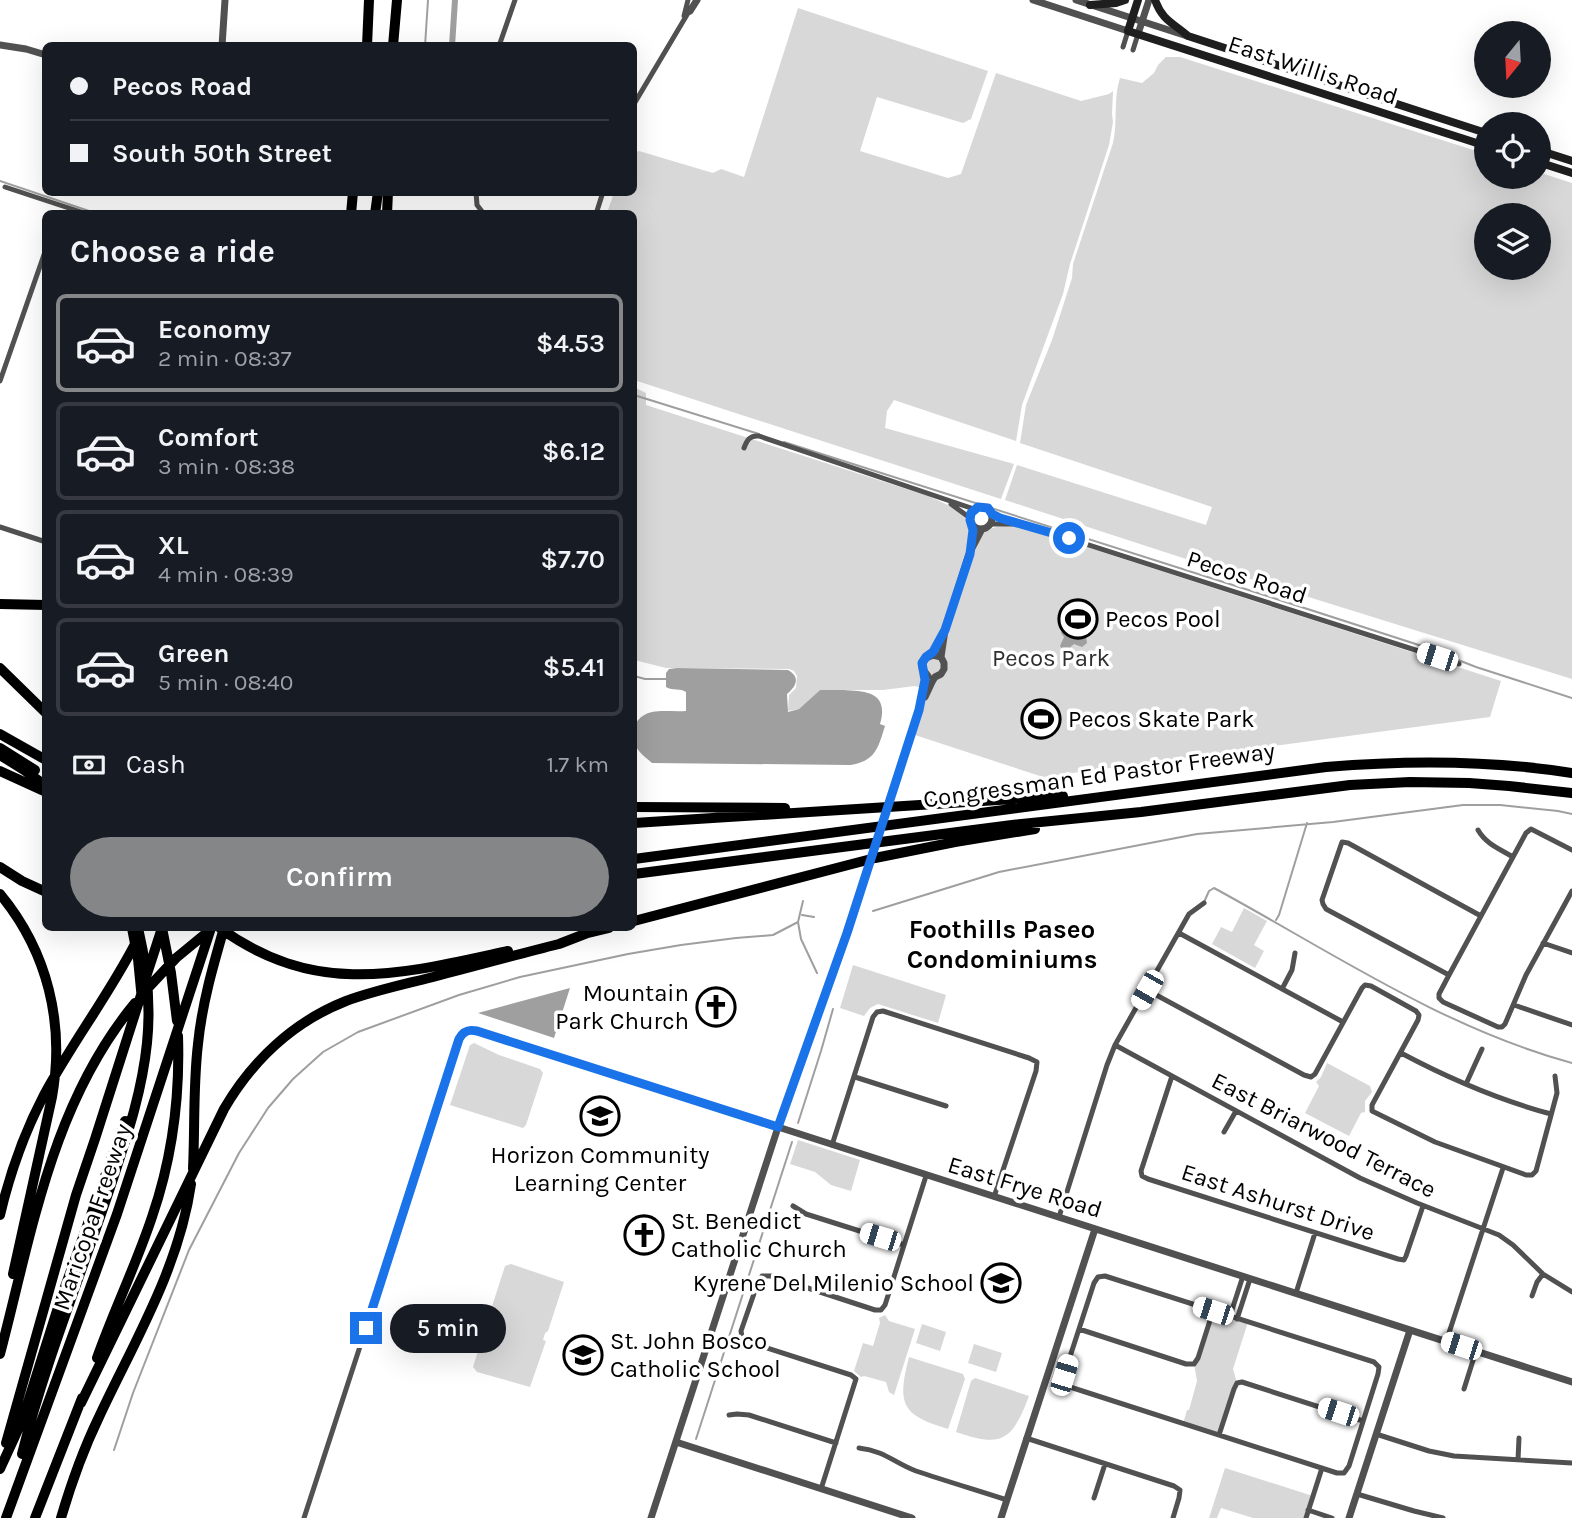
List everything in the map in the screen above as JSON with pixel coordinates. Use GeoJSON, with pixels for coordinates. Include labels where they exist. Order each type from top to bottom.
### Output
{"type":"FeatureCollection","features":[{"type":"Feature","properties":{"kind":"highway"},"geometry":{"type":"LineString","coordinates":[[367,42],[369,0]]}},
{"type":"Feature","properties":{"kind":"highway"},"geometry":{"type":"LineString","coordinates":[[394,42],[397,0]]}},
{"type":"Feature","properties":{"kind":"highway"},"geometry":{"type":"LineString","coordinates":[[0,604],[42,605]]}},
{"type":"Feature","properties":{"kind":"highway"},"geometry":{"type":"LineString","coordinates":[[0,668],[42,709]]}},
{"type":"Feature","properties":{"kind":"highway"},"geometry":{"type":"LineString","coordinates":[[0,734],[42,758]]}},
{"type":"Feature","properties":{"kind":"highway"},"geometry":{"type":"LineString","coordinates":[[0,748],[42,783]]}},
{"type":"Feature","properties":{"kind":"highway"},"geometry":{"type":"LineString","coordinates":[[0,755],[42,776]]}},
{"type":"Feature","properties":{"kind":"highway","name":"Congressman Ed Pastor Freeway"},"geometry":{"type":"LineString","coordinates":[[637,859],[1316,768],[1386,762],[1437,762],[1572,773]]}},
{"type":"Feature","properties":{"kind":"highway"},"geometry":{"type":"LineString","coordinates":[[0,771],[42,790]]}},
{"type":"Feature","properties":{"kind":"highway","name":"Congressman Ed Pastor Freeway"},"geometry":{"type":"LineString","coordinates":[[637,874],[1320,788],[1430,782],[1489,784],[1572,793]]}},
{"type":"Feature","properties":{"kind":"highway"},"geometry":{"type":"LineString","coordinates":[[637,823],[1137,791]]}},
{"type":"Feature","properties":{"kind":"highway"},"geometry":{"type":"LineString","coordinates":[[637,807],[856,808]]}},
{"type":"Feature","properties":{"kind":"highway"},"geometry":{"type":"LineString","coordinates":[[637,920],[896,854],[964,840],[1141,812]]}},
{"type":"Feature","properties":{"kind":"highway"},"geometry":{"type":"LineString","coordinates":[[0,867],[42,890]]}},
{"type":"Feature","properties":{"kind":"highway"},"geometry":{"type":"LineString","coordinates":[[0,894],[23,925],[36,951],[49,988],[56,1027],[56,1068],[46,1125],[0,1336]]}},
{"type":"Feature","properties":{"kind":"highway"},"geometry":{"type":"LineString","coordinates":[[0,1469],[22,1420],[133,1091],[139,1056],[142,999],[133,931]]}},
{"type":"Feature","properties":{"kind":"highway"},"geometry":{"type":"LineString","coordinates":[[0,1215],[14,1164],[34,1114],[125,963],[140,931]]}},
{"type":"Feature","properties":{"kind":"highway"},"geometry":{"type":"LineString","coordinates":[[10,1506],[28,1432],[132,1119],[142,1078],[148,1034],[148,1003],[141,931]]}},
{"type":"Feature","properties":{"kind":"highway","name":"Maricopa Freeway"},"geometry":{"type":"LineString","coordinates":[[0,1463],[76,1195],[161,931]]}},
{"type":"Feature","properties":{"kind":"highway"},"geometry":{"type":"LineString","coordinates":[[34,1518],[155,1208],[168,1159],[177,1091],[178,1055],[176,1010],[163,931]]}},
{"type":"Feature","properties":{"kind":"highway"},"geometry":{"type":"LineString","coordinates":[[0,1354],[41,1193],[74,1101],[90,1069],[121,1020],[166,968],[209,931]]}},
{"type":"Feature","properties":{"kind":"highway","name":"Maricopa Freeway"},"geometry":{"type":"LineString","coordinates":[[6,1518],[110,1233],[211,931]]}},
{"type":"Feature","properties":{"kind":"highway"},"geometry":{"type":"LineString","coordinates":[[61,1518],[89,1439],[161,1287],[182,1229],[192,1180],[199,1036],[221,931]]}},
{"type":"Feature","properties":{"kind":"highway"},"geometry":{"type":"LineString","coordinates":[[226,931],[248,946],[310,970],[372,975],[429,967],[595,931]]}},
{"type":"Feature","properties":{"kind":"highway"},"geometry":{"type":"LineString","coordinates":[[81,1403],[234,1093],[258,1062],[287,1035],[320,1013],[347,1001],[559,944],[590,932]]}},
{"type":"Feature","properties":{"kind":"main road"},"geometry":{"type":"LineString","coordinates":[[1090,5],[1125,0]]}},
{"type":"Feature","properties":{"kind":"main road"},"geometry":{"type":"LineString","coordinates":[[1128,30],[1138,0]]}},
{"type":"Feature","properties":{"kind":"main road"},"geometry":{"type":"LineString","coordinates":[[1155,0],[1164,18],[1188,36]]}},
{"type":"Feature","properties":{"kind":"main road","name":"East Willis Road"},"geometry":{"type":"LineString","coordinates":[[1128,30],[1474,142]]}},
{"type":"Feature","properties":{"kind":"main road","name":"East Willis Road"},"geometry":{"type":"LineString","coordinates":[[1188,36],[1474,129]]}},
{"type":"Feature","properties":{"kind":"main road"},"geometry":{"type":"LineString","coordinates":[[1551,154],[1572,161]]}},
{"type":"Feature","properties":{"kind":"main road"},"geometry":{"type":"LineString","coordinates":[[1551,166],[1572,173]]}},
{"type":"Feature","properties":{"kind":"street"},"geometry":{"type":"LineString","coordinates":[[222,42],[225,0]]}},
{"type":"Feature","properties":{"kind":"street"},"geometry":{"type":"LineString","coordinates":[[500,42],[515,0]]}},
{"type":"Feature","properties":{"kind":"street"},"geometry":{"type":"LineString","coordinates":[[682,22],[688,0]]}},
{"type":"Feature","properties":{"kind":"street"},"geometry":{"type":"LineString","coordinates":[[637,99],[695,0]]}},
{"type":"Feature","properties":{"kind":"street"},"geometry":{"type":"LineString","coordinates":[[1033,0],[1128,30],[1123,47]]}},
{"type":"Feature","properties":{"kind":"street","name":"East Willis Road"},"geometry":{"type":"LineString","coordinates":[[1076,0],[1188,36]]}},
{"type":"Feature","properties":{"kind":"street"},"geometry":{"type":"LineString","coordinates":[[1133,50],[1149,0]]}},
{"type":"Feature","properties":{"kind":"street"},"geometry":{"type":"LineString","coordinates":[[0,45],[42,54]]}},
{"type":"Feature","properties":{"kind":"street"},"geometry":{"type":"LineString","coordinates":[[5,187],[76,210]]}},
{"type":"Feature","properties":{"kind":"street"},"geometry":{"type":"LineString","coordinates":[[59,210],[61,205]]}},
{"type":"Feature","properties":{"kind":"street"},"geometry":{"type":"LineString","coordinates":[[0,381],[42,260]]}},
{"type":"Feature","properties":{"kind":"street"},"geometry":{"type":"LineString","coordinates":[[744,448],[750,437],[759,436],[974,509]]}},
{"type":"Feature","properties":{"kind":"street"},"geometry":{"type":"LineString","coordinates":[[942,499],[970,518],[973,527],[970,554]]}},
{"type":"Feature","properties":{"kind":"street"},"geometry":{"type":"LineString","coordinates":[[925,674],[935,677],[941,674],[944,668],[941,657],[945,630],[970,554],[982,529],[991,524],[992,514],[980,506],[974,509],[970,518]]}},
{"type":"Feature","properties":{"kind":"street","name":"Pecos Road"},"geometry":{"type":"LineString","coordinates":[[992,514],[1459,664]]}},
{"type":"Feature","properties":{"kind":"street","name":"Pecos Road"},"geometry":{"type":"LineString","coordinates":[[991,524],[1023,525]]}},
{"type":"Feature","properties":{"kind":"street"},"geometry":{"type":"LineString","coordinates":[[0,527],[42,541]]}},
{"type":"Feature","properties":{"kind":"street"},"geometry":{"type":"LineString","coordinates":[[973,527],[982,529]]}},
{"type":"Feature","properties":{"kind":"street"},"geometry":{"type":"LineString","coordinates":[[651,1518],[778,1127],[862,886],[919,710],[925,683],[922,663],[945,630]]}},
{"type":"Feature","properties":{"kind":"street"},"geometry":{"type":"LineString","coordinates":[[930,655],[941,657]]}},
{"type":"Feature","properties":{"kind":"street"},"geometry":{"type":"LineString","coordinates":[[919,710],[935,677]]}},
{"type":"Feature","properties":{"kind":"street"},"geometry":{"type":"LineString","coordinates":[[1572,850],[1531,829],[1526,833],[1439,998],[1502,1027],[1526,975],[1572,891]]}},
{"type":"Feature","properties":{"kind":"street"},"geometry":{"type":"LineString","coordinates":[[1478,830],[1482,838],[1491,845],[1513,856]]}},
{"type":"Feature","properties":{"kind":"street"},"geometry":{"type":"LineString","coordinates":[[1449,975],[1326,909],[1322,900],[1342,842],[1349,843],[1481,916]]}},
{"type":"Feature","properties":{"kind":"street"},"geometry":{"type":"LineString","coordinates":[[1059,1217],[1115,1045],[1189,914],[1203,903]]}},
{"type":"Feature","properties":{"kind":"street"},"geometry":{"type":"LineString","coordinates":[[1179,933],[1343,1023]]}},
{"type":"Feature","properties":{"kind":"street"},"geometry":{"type":"LineString","coordinates":[[1543,943],[1572,953]]}},
{"type":"Feature","properties":{"kind":"street"},"geometry":{"type":"LineString","coordinates":[[1282,989],[1292,970],[1295,953]]}},
{"type":"Feature","properties":{"kind":"street"},"geometry":{"type":"LineString","coordinates":[[1147,990],[1311,1077],[1365,985],[1371,986],[1419,1015],[1372,1105],[1372,1111],[1434,1142],[1526,1175],[1532,1175],[1536,1171],[1557,1093],[1555,1076]]}},
{"type":"Feature","properties":{"kind":"street"},"geometry":{"type":"LineString","coordinates":[[1514,1004],[1572,1025]]}},
{"type":"Feature","properties":{"kind":"street"},"geometry":{"type":"LineString","coordinates":[[832,1145],[873,1017],[877,1012],[883,1011],[1037,1062],[1037,1071],[995,1197]]}},
{"type":"Feature","properties":{"kind":"street","name":"East Frye Road"},"geometry":{"type":"LineString","coordinates":[[304,1518],[459,1039],[470,1029],[1572,1382]]}},
{"type":"Feature","properties":{"kind":"street","name":"East Briarwood Terrace"},"geometry":{"type":"LineString","coordinates":[[1115,1045],[1360,1178],[1506,1239],[1543,1273],[1572,1292]]}},
{"type":"Feature","properties":{"kind":"street"},"geometry":{"type":"LineString","coordinates":[[1466,1084],[1482,1049]]}},
{"type":"Feature","properties":{"kind":"street"},"geometry":{"type":"LineString","coordinates":[[1401,1053],[1494,1096],[1551,1114]]}},
{"type":"Feature","properties":{"kind":"street","name":"East Ashurst Drive"},"geometry":{"type":"LineString","coordinates":[[1172,1076],[1141,1171],[1142,1176],[1404,1260],[1423,1206]]}},
{"type":"Feature","properties":{"kind":"street"},"geometry":{"type":"LineString","coordinates":[[855,1077],[946,1106]]}},
{"type":"Feature","properties":{"kind":"street"},"geometry":{"type":"LineString","coordinates":[[1224,1132],[1236,1111]]}},
{"type":"Feature","properties":{"kind":"street"},"geometry":{"type":"LineString","coordinates":[[1446,1342],[1503,1168]]}},
{"type":"Feature","properties":{"kind":"street"},"geometry":{"type":"LineString","coordinates":[[821,1489],[856,1379],[851,1375],[748,1342],[742,1338],[741,1331],[762,1276],[771,1276],[881,1310],[885,1305],[926,1176]]}},
{"type":"Feature","properties":{"kind":"street"},"geometry":{"type":"LineString","coordinates":[[793,1206],[806,1214],[904,1245]]}},
{"type":"Feature","properties":{"kind":"street"},"geometry":{"type":"LineString","coordinates":[[1001,1518],[1095,1229]]}},
{"type":"Feature","properties":{"kind":"street"},"geometry":{"type":"LineString","coordinates":[[1296,1293],[1315,1233]]}},
{"type":"Feature","properties":{"kind":"street"},"geometry":{"type":"LineString","coordinates":[[1519,1251],[1525,1245]]}},
{"type":"Feature","properties":{"kind":"street"},"geometry":{"type":"LineString","coordinates":[[1532,1296],[1536,1282],[1543,1273]]}},
{"type":"Feature","properties":{"kind":"street"},"geometry":{"type":"LineString","coordinates":[[1105,1276],[1213,1311],[1374,1362],[1379,1367],[1349,1466],[1344,1473],[1337,1473],[1064,1383],[1064,1375],[1098,1277],[1105,1276]]}},
{"type":"Feature","properties":{"kind":"street"},"geometry":{"type":"LineString","coordinates":[[1230,1316],[1236,1296],[1247,1278]]}},
{"type":"Feature","properties":{"kind":"street"},"geometry":{"type":"LineString","coordinates":[[1237,1318],[1244,1299],[1247,1278]]}},
{"type":"Feature","properties":{"kind":"street"},"geometry":{"type":"LineString","coordinates":[[1236,1296],[1244,1299]]}},
{"type":"Feature","properties":{"kind":"street"},"geometry":{"type":"LineString","coordinates":[[1079,1329],[1186,1364],[1194,1364],[1213,1311]]}},
{"type":"Feature","properties":{"kind":"street"},"geometry":{"type":"LineString","coordinates":[[1349,1518],[1410,1330]]}},
{"type":"Feature","properties":{"kind":"street"},"geometry":{"type":"LineString","coordinates":[[1464,1389],[1476,1351]]}},
{"type":"Feature","properties":{"kind":"street"},"geometry":{"type":"LineString","coordinates":[[1219,1435],[1237,1383],[1242,1382],[1363,1420]]}},
{"type":"Feature","properties":{"kind":"street"},"geometry":{"type":"LineString","coordinates":[[729,1415],[749,1415],[836,1443]]}},
{"type":"Feature","properties":{"kind":"street"},"geometry":{"type":"LineString","coordinates":[[1376,1434],[1442,1454],[1572,1463]]}},
{"type":"Feature","properties":{"kind":"street"},"geometry":{"type":"LineString","coordinates":[[1026,1438],[1174,1486],[1180,1490],[1173,1518]]}},
{"type":"Feature","properties":{"kind":"street"},"geometry":{"type":"LineString","coordinates":[[1518,1460],[1519,1438]]}},
{"type":"Feature","properties":{"kind":"street"},"geometry":{"type":"LineString","coordinates":[[676,1442],[912,1518]]}},
{"type":"Feature","properties":{"kind":"street"},"geometry":{"type":"LineString","coordinates":[[859,1448],[882,1453],[916,1471],[1007,1500]]}},
{"type":"Feature","properties":{"kind":"street"},"geometry":{"type":"LineString","coordinates":[[1094,1498],[1105,1464]]}},
{"type":"Feature","properties":{"kind":"street"},"geometry":{"type":"LineString","coordinates":[[1306,1518],[1322,1468]]}},
{"type":"Feature","properties":{"kind":"street"},"geometry":{"type":"LineString","coordinates":[[1357,1494],[1420,1516],[1444,1518]]}},
{"type":"Feature","properties":{"kind":"street"},"geometry":{"type":"LineString","coordinates":[[1308,1510],[1328,1517]]}},
{"type":"Feature","properties":{"kind":"green space"},"geometry":{"type":"Polygon","coordinates":[[[798,8],[988,71],[971,119],[963,123],[877,97],[860,151],[948,178],[961,174],[996,73],[1081,101],[1113,91],[1113,122],[1109,145],[1070,264],[1063,294],[1022,405],[1016,441],[894,400],[887,411],[885,428],[1014,464],[1001,499],[637,381],[637,210],[608,210],[613,196],[637,196],[639,151],[713,173],[721,169],[744,177],[798,8]]]}},
{"type":"Feature","properties":{"kind":"green space"},"geometry":{"type":"Polygon","coordinates":[[[1166,57],[1180,57],[1474,150],[1474,189],[1551,189],[1551,176],[1572,183],[1572,679],[1005,500],[1017,465],[1206,525],[1212,507],[1020,443],[1026,405],[1052,340],[1072,278],[1073,264],[1113,143],[1120,78],[1142,83],[1166,57]]]}},
{"type":"Feature","properties":{"kind":"green space","name":"Pecos Park"},"geometry":{"type":"Polygon","coordinates":[[[637,388],[646,393],[646,405],[928,496],[956,510],[968,523],[989,530],[1007,526],[1043,533],[1501,681],[1490,717],[1043,777],[915,735],[929,690],[915,686],[883,690],[820,690],[799,709],[788,711],[789,695],[796,688],[797,676],[789,669],[666,668],[637,661],[637,388]]]}},
{"type":"Feature","properties":{"kind":"green space"},"geometry":{"type":"Polygon","coordinates":[[[1244,908],[1267,921],[1254,945],[1264,951],[1255,968],[1212,944],[1221,927],[1232,932],[1244,908]]]}},
{"type":"Feature","properties":{"kind":"green space"},"geometry":{"type":"Polygon","coordinates":[[[853,965],[946,995],[938,1023],[878,1004],[870,1008],[864,1016],[840,1008],[853,965]]]}},
{"type":"Feature","properties":{"kind":"green space"},"geometry":{"type":"Polygon","coordinates":[[[474,1043],[540,1069],[543,1073],[523,1128],[450,1105],[470,1045],[474,1043]]]}},
{"type":"Feature","properties":{"kind":"green space"},"geometry":{"type":"Polygon","coordinates":[[[1327,1063],[1370,1086],[1372,1092],[1365,1101],[1365,1112],[1361,1113],[1349,1136],[1305,1113],[1319,1086],[1316,1082],[1327,1063]]]}},
{"type":"Feature","properties":{"kind":"green space"},"geometry":{"type":"Polygon","coordinates":[[[798,1140],[860,1160],[851,1191],[831,1185],[815,1172],[790,1164],[798,1140]]]}},
{"type":"Feature","properties":{"kind":"green space"},"geometry":{"type":"Polygon","coordinates":[[[511,1264],[564,1282],[548,1331],[545,1333],[543,1340],[546,1341],[530,1387],[477,1372],[473,1367],[486,1325],[492,1326],[487,1322],[505,1266],[511,1264]]]}},
{"type":"Feature","properties":{"kind":"green space"},"geometry":{"type":"Polygon","coordinates":[[[1213,1311],[1248,1322],[1233,1369],[1237,1383],[1219,1435],[1183,1424],[1197,1381],[1194,1364],[1213,1311]]]}},
{"type":"Feature","properties":{"kind":"green space"},"geometry":{"type":"Polygon","coordinates":[[[885,1315],[889,1321],[915,1329],[894,1395],[889,1392],[886,1382],[861,1377],[854,1371],[863,1343],[873,1346],[879,1318],[885,1315]]]}},
{"type":"Feature","properties":{"kind":"green space"},"geometry":{"type":"Polygon","coordinates":[[[922,1324],[946,1332],[940,1351],[916,1343],[922,1324]]]}},
{"type":"Feature","properties":{"kind":"green space"},"geometry":{"type":"Polygon","coordinates":[[[974,1344],[1002,1353],[996,1372],[968,1363],[974,1344]]]}},
{"type":"Feature","properties":{"kind":"green space"},"geometry":{"type":"Polygon","coordinates":[[[909,1357],[963,1374],[965,1379],[948,1429],[920,1418],[906,1405],[903,1386],[909,1357]]]}},
{"type":"Feature","properties":{"kind":"green space"},"geometry":{"type":"Polygon","coordinates":[[[975,1378],[1029,1396],[1017,1423],[1003,1437],[995,1440],[984,1439],[956,1432],[971,1381],[975,1378]]]}},
{"type":"Feature","properties":{"kind":"green space"},"geometry":{"type":"Polygon","coordinates":[[[1225,1468],[1313,1496],[1306,1518],[1253,1518],[1221,1508],[1217,1518],[1209,1518],[1225,1468]]]}},
{"type":"Feature","properties":{"kind":"shaded area"},"geometry":{"type":"Polygon","coordinates":[[[1074,608],[1091,614],[1086,630],[1073,626],[1071,628],[1074,633],[1086,637],[1087,643],[1082,647],[1074,644],[1063,650],[1060,646],[1064,637],[1062,629],[1068,625],[1074,608]]]}},
{"type":"Feature","properties":{"kind":"shaded area"},"geometry":{"type":"Polygon","coordinates":[[[669,669],[788,670],[796,679],[795,685],[787,694],[788,712],[799,709],[820,690],[861,691],[879,700],[882,706],[880,724],[885,726],[878,747],[871,757],[850,765],[652,763],[637,748],[637,721],[652,712],[686,711],[686,692],[666,687],[666,673],[669,669]]]}},
{"type":"Feature","properties":{"kind":"shaded area"},"geometry":{"type":"Polygon","coordinates":[[[570,988],[554,1038],[478,1013],[570,988]]]}},
{"type":"Feature","properties":{"kind":"waterway"},"geometry":{"type":"LineString","coordinates":[[425,42],[428,0]]}},
{"type":"Feature","properties":{"kind":"waterway"},"geometry":{"type":"LineString","coordinates":[[452,42],[455,0]]}},
{"type":"Feature","properties":{"kind":"waterway"},"geometry":{"type":"LineString","coordinates":[[0,181],[42,195]]}},
{"type":"Feature","properties":{"kind":"waterway"},"geometry":{"type":"LineString","coordinates":[[45,196],[86,210]]}},
{"type":"Feature","properties":{"kind":"waterway"},"geometry":{"type":"LineString","coordinates":[[637,396],[759,434]]}},
{"type":"Feature","properties":{"kind":"waterway"},"geometry":{"type":"LineString","coordinates":[[784,442],[1425,647],[1476,667],[1572,698]]}},
{"type":"Feature","properties":{"kind":"waterway"},"geometry":{"type":"LineString","coordinates":[[637,677],[667,679]]}},
{"type":"Feature","properties":{"kind":"waterway"},"geometry":{"type":"LineString","coordinates":[[873,911],[999,872],[1197,834],[1333,822],[1463,805],[1500,805],[1572,814]]}},
{"type":"Feature","properties":{"kind":"waterway"},"geometry":{"type":"LineString","coordinates":[[1276,920],[1307,823]]}},
{"type":"Feature","properties":{"kind":"waterway"},"geometry":{"type":"LineString","coordinates":[[1205,900],[1209,891],[1214,888],[1433,1009],[1524,1048],[1572,1063]]}},
{"type":"Feature","properties":{"kind":"waterway"},"geometry":{"type":"LineString","coordinates":[[114,1450],[133,1393],[189,1250],[239,1153],[268,1108],[293,1079],[323,1052],[358,1032],[459,995],[520,977],[681,945],[773,935],[798,922],[803,901]]}},
{"type":"Feature","properties":{"kind":"waterway"},"geometry":{"type":"LineString","coordinates":[[802,915],[814,917]]}},
{"type":"Feature","properties":{"kind":"waterway"},"geometry":{"type":"LineString","coordinates":[[798,922],[801,939],[817,973]]}},
{"type":"Feature","properties":{"kind":"waterway"},"geometry":{"type":"LineString","coordinates":[[798,1123],[833,1009]]}},
{"type":"Feature","properties":{"kind":"waterway"},"geometry":{"type":"LineString","coordinates":[[696,1439],[792,1142]]}},
{"type":"Feature","properties":{"kind":"place","name":"Pecos Pool"},"geometry":{"type":"Point","coordinates":[1078,619]}},
{"type":"Feature","properties":{"kind":"place","name":"Pecos Skate Park"},"geometry":{"type":"Point","coordinates":[1041,719]}},
{"type":"Feature","properties":{"kind":"place","name":"Mountain Park Church"},"geometry":{"type":"Point","coordinates":[716,1007]}},
{"type":"Feature","properties":{"kind":"place","name":"Horizon Community Learning Center"},"geometry":{"type":"Point","coordinates":[600,1116]}},
{"type":"Feature","properties":{"kind":"place","name":"St. Benedict Catholic Church"},"geometry":{"type":"Point","coordinates":[644,1235]}},
{"type":"Feature","properties":{"kind":"place","name":"Kyrene Del Milenio School"},"geometry":{"type":"Point","coordinates":[1001,1283]}},
{"type":"Feature","properties":{"kind":"place","name":"St. John Bosco Catholic School"},"geometry":{"type":"Point","coordinates":[583,1355]}},
{"type":"Feature","properties":{"kind":"district","name":"Foothills Paseo Condominiums"},"geometry":{"type":"Point","coordinates":[1002,944]}},
{"type":"Feature","properties":{"kind":"route"},"geometry":{"type":"LineString","coordinates":[[366,1328],[459,1039],[470,1029],[778,1127],[847,933],[919,710],[925,680],[922,663],[933,652],[945,630],[970,554],[973,530],[971,513],[978,507],[985,507],[997,517],[1069,538]]}}]}
